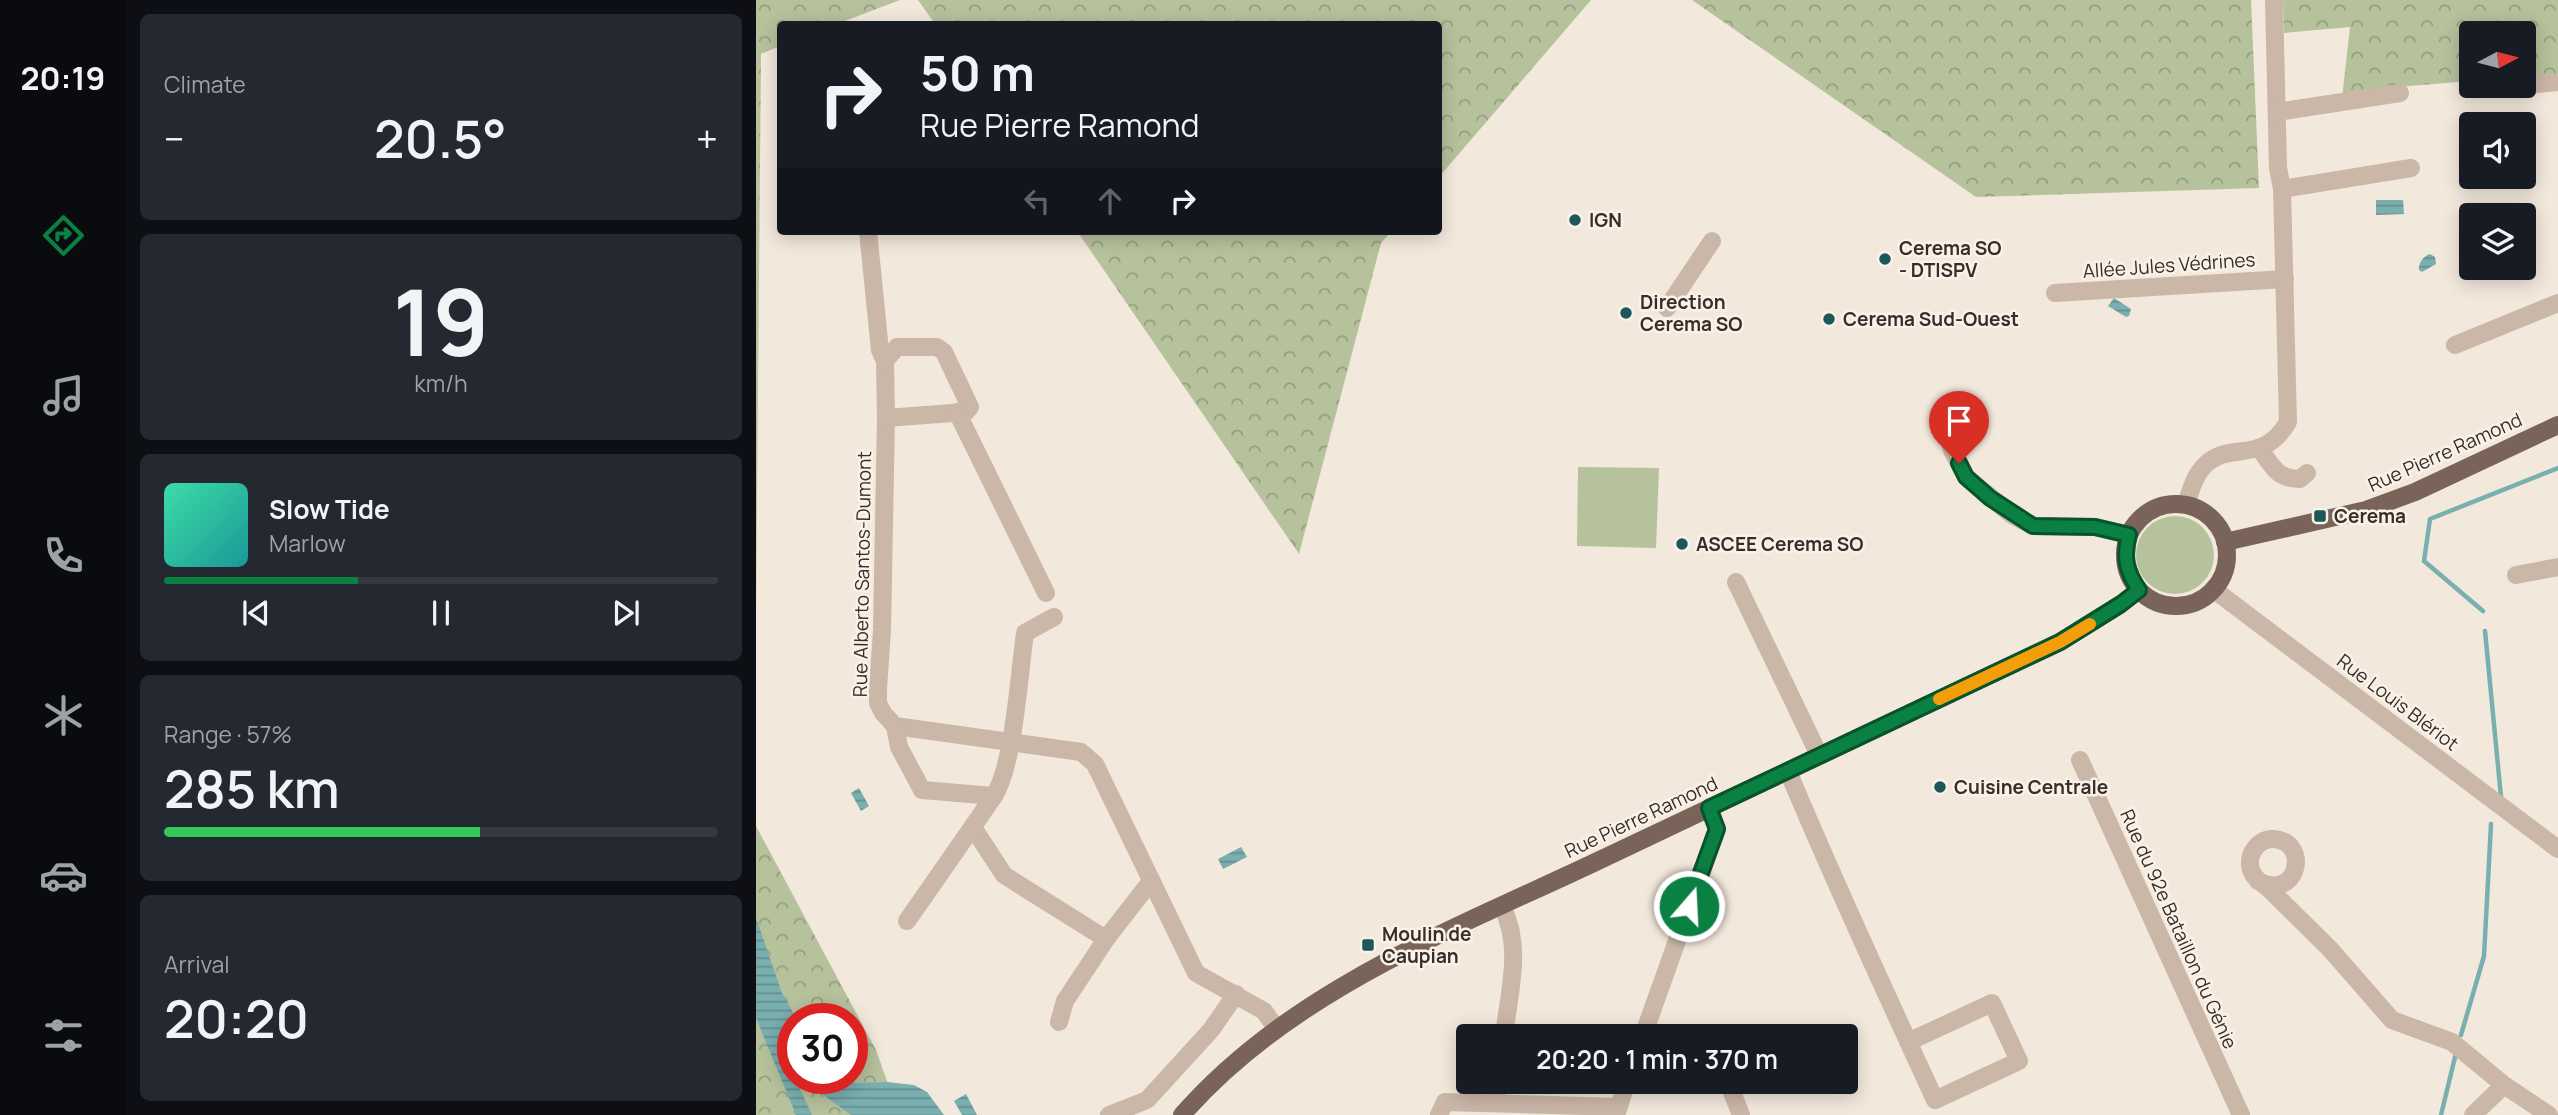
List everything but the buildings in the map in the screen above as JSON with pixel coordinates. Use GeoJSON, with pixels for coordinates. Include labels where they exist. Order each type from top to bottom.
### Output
{"type":"FeatureCollection","features":[{"type":"Feature","properties":{"kind":"main road","name":"Rue Pierre Ramond"},"geometry":{"type":"LineString","coordinates":[[2225,542],[2365,510],[2415,492],[2558,425]]}},
{"type":"Feature","properties":{"kind":"main road"},"geometry":{"type":"LineString","coordinates":[[2169,504],[2186,505],[2200,509],[2220,529],[2225,542],[2224,567],[2213,589],[2200,600],[2185,605],[2168,605],[2152,600],[2139,590],[2130,578],[2125,564],[2125,549],[2138,520],[2152,509],[2169,504]]}},
{"type":"Feature","properties":{"kind":"main road","name":"Rue Pierre Ramond"},"geometry":{"type":"LineString","coordinates":[[1188,1113],[1220,1076],[1276,1028],[1389,960],[2060,642],[2139,590]]}},
{"type":"Feature","properties":{"kind":"street","name":"Allée Jules Védrines"},"geometry":{"type":"LineString","coordinates":[[2260,449],[2280,437],[2288,422],[2274,0]]}},
{"type":"Feature","properties":{"kind":"street"},"geometry":{"type":"LineString","coordinates":[[2537,84],[2558,82]]}},
{"type":"Feature","properties":{"kind":"street"},"geometry":{"type":"LineString","coordinates":[[2277,112],[2400,93]]}},
{"type":"Feature","properties":{"kind":"street"},"geometry":{"type":"LineString","coordinates":[[2282,190],[2411,168]]}},
{"type":"Feature","properties":{"kind":"street","name":"Rue Alberto Santos-Dumont"},"geometry":{"type":"LineString","coordinates":[[868,235],[880,350],[885,361],[886,418],[878,703],[895,726],[899,747],[922,790],[994,796]]}},
{"type":"Feature","properties":{"kind":"street"},"geometry":{"type":"LineString","coordinates":[[1667,308],[1712,241]]}},
{"type":"Feature","properties":{"kind":"street","name":"Allée Jules Védrines"},"geometry":{"type":"LineString","coordinates":[[2055,293],[2285,279]]}},
{"type":"Feature","properties":{"kind":"street"},"geometry":{"type":"LineString","coordinates":[[2455,345],[2558,303]]}},
{"type":"Feature","properties":{"kind":"street"},"geometry":{"type":"LineString","coordinates":[[885,361],[897,347],[937,346],[944,352],[970,407],[966,412],[886,418]]}},
{"type":"Feature","properties":{"kind":"street"},"geometry":{"type":"LineString","coordinates":[[957,412],[1046,593]]}},
{"type":"Feature","properties":{"kind":"street"},"geometry":{"type":"LineString","coordinates":[[1940,416],[1945,423],[1952,450],[1966,477],[2012,515],[2033,526],[2095,527],[2129,535]]}},
{"type":"Feature","properties":{"kind":"street"},"geometry":{"type":"LineString","coordinates":[[2186,505],[2194,481],[2206,464],[2221,455],[2260,449],[2277,472],[2287,479],[2300,479],[2307,473]]}},
{"type":"Feature","properties":{"kind":"street"},"geometry":{"type":"LineString","coordinates":[[2516,575],[2558,567]]}},
{"type":"Feature","properties":{"kind":"street"},"geometry":{"type":"LineString","coordinates":[[1736,582],[1819,755]]}},
{"type":"Feature","properties":{"kind":"street","name":"Rue Louis Blériot"},"geometry":{"type":"LineString","coordinates":[[2213,589],[2558,849]]}},
{"type":"Feature","properties":{"kind":"street"},"geometry":{"type":"LineString","coordinates":[[907,921],[974,829],[1002,785],[1025,633],[1054,617]]}},
{"type":"Feature","properties":{"kind":"street"},"geometry":{"type":"LineString","coordinates":[[895,726],[1081,752],[1095,764],[1196,973],[1264,1011],[1276,1028]]}},
{"type":"Feature","properties":{"kind":"street","name":"Rue du 92e Bataillon du Génie"},"geometry":{"type":"LineString","coordinates":[[2080,760],[2241,1115]]}},
{"type":"Feature","properties":{"kind":"street"},"geometry":{"type":"LineString","coordinates":[[1788,771],[1831,873],[1908,1042],[1935,1100],[2019,1061],[1992,1003],[1908,1042]]}},
{"type":"Feature","properties":{"kind":"street"},"geometry":{"type":"LineString","coordinates":[[1647,1024],[1717,829],[1709,808]]}},
{"type":"Feature","properties":{"kind":"street"},"geometry":{"type":"LineString","coordinates":[[974,829],[1004,875],[1106,939]]}},
{"type":"Feature","properties":{"kind":"street"},"geometry":{"type":"LineString","coordinates":[[1059,1022],[1065,1001],[1106,939],[1151,881]]}},
{"type":"Feature","properties":{"kind":"street"},"geometry":{"type":"LineString","coordinates":[[2259,881],[2330,949],[2392,1020],[2452,1042],[2504,1085],[2549,1115]]}},
{"type":"Feature","properties":{"kind":"street"},"geometry":{"type":"LineString","coordinates":[[1502,906],[1510,923],[1515,948],[1506,1024]]}},
{"type":"Feature","properties":{"kind":"street"},"geometry":{"type":"LineString","coordinates":[[1109,1115],[1147,1100],[1211,1030],[1236,995]]}},
{"type":"Feature","properties":{"kind":"street"},"geometry":{"type":"LineString","coordinates":[[2473,1115],[2504,1085]]}},
{"type":"Feature","properties":{"kind":"street"},"geometry":{"type":"LineString","coordinates":[[1496,1102],[1497,1094]]}},
{"type":"Feature","properties":{"kind":"street"},"geometry":{"type":"LineString","coordinates":[[1439,1115],[1446,1102],[1496,1102],[1617,1111],[1623,1094]]}},
{"type":"Feature","properties":{"kind":"street"},"geometry":{"type":"LineString","coordinates":[[1733,1094],[1741,1115]]}},
{"type":"Feature","properties":{"kind":"green space"},"geometry":{"type":"Polygon","coordinates":[[[756,0],[900,0],[845,21],[777,21],[777,47],[761,54],[756,615],[756,0]]]}},
{"type":"Feature","properties":{"kind":"green space"},"geometry":{"type":"Polygon","coordinates":[[[918,0],[1591,0],[1442,174],[1442,21],[933,21],[918,0]]]}},
{"type":"Feature","properties":{"kind":"green space"},"geometry":{"type":"Polygon","coordinates":[[[1692,0],[2251,0],[2259,188],[1976,197],[1692,0]]]}},
{"type":"Feature","properties":{"kind":"green space"},"geometry":{"type":"Polygon","coordinates":[[[2283,0],[2558,0],[2558,75],[2536,77],[2536,21],[2459,21],[2459,82],[2409,86],[2342,98],[2350,27],[2284,33],[2283,0]]]}},
{"type":"Feature","properties":{"kind":"green space"},"geometry":{"type":"Polygon","coordinates":[[[1080,235],[1388,235],[1381,243],[1299,554],[1080,235]]]}},
{"type":"Feature","properties":{"kind":"green space"},"geometry":{"type":"Polygon","coordinates":[[[1578,467],[1659,468],[1656,548],[1577,546],[1578,467]]]}},
{"type":"Feature","properties":{"kind":"green space"},"geometry":{"type":"Polygon","coordinates":[[[2175,516],[2190,519],[2203,527],[2211,540],[2214,555],[2211,570],[2203,583],[2190,591],[2175,594],[2160,591],[2147,583],[2139,570],[2136,555],[2139,540],[2147,527],[2160,519],[2175,516]]]}},
{"type":"Feature","properties":{"kind":"green space"},"geometry":{"type":"Polygon","coordinates":[[[756,826],[851,1003],[777,1003],[777,1094],[868,1094],[868,1035],[899,1115],[756,1115],[756,826]]]}},
{"type":"Feature","properties":{"kind":"water"},"geometry":{"type":"Polygon","coordinates":[[[2376,200],[2403,200],[2404,214],[2376,215],[2376,200]]]}},
{"type":"Feature","properties":{"kind":"water"},"geometry":{"type":"Polygon","coordinates":[[[2430,254],[2435,257],[2436,264],[2422,272],[2419,270],[2420,263],[2430,254]]]}},
{"type":"Feature","properties":{"kind":"water"},"geometry":{"type":"Polygon","coordinates":[[[2114,298],[2131,309],[2129,316],[2126,317],[2108,306],[2114,298]]]}},
{"type":"Feature","properties":{"kind":"water"},"geometry":{"type":"Polygon","coordinates":[[[859,788],[869,806],[861,811],[851,793],[859,788]]]}},
{"type":"Feature","properties":{"kind":"water"},"geometry":{"type":"Polygon","coordinates":[[[1241,847],[1247,857],[1223,869],[1218,859],[1241,847]]]}},
{"type":"Feature","properties":{"kind":"water"},"geometry":{"type":"Polygon","coordinates":[[[756,918],[788,1003],[777,1003],[777,1069],[756,1018],[756,918]]]}},
{"type":"Feature","properties":{"kind":"water"},"geometry":{"type":"Polygon","coordinates":[[[868,1083],[914,1085],[927,1092],[944,1115],[851,1115],[822,1094],[868,1094],[868,1083]]]}},
{"type":"Feature","properties":{"kind":"water"},"geometry":{"type":"Polygon","coordinates":[[[787,1094],[802,1094],[812,1115],[796,1115],[787,1094]]]}},
{"type":"Feature","properties":{"kind":"water"},"geometry":{"type":"Polygon","coordinates":[[[966,1094],[977,1115],[962,1115],[954,1101],[966,1094]]]}},
{"type":"Feature","properties":{"kind":"waterway"},"geometry":{"type":"LineString","coordinates":[[2483,611],[2424,561],[2430,519],[2558,468]]}},
{"type":"Feature","properties":{"kind":"waterway"},"geometry":{"type":"LineString","coordinates":[[2485,631],[2501,797]]}},
{"type":"Feature","properties":{"kind":"waterway"},"geometry":{"type":"LineString","coordinates":[[2461,1035],[2484,956],[2491,824]]}},
{"type":"Feature","properties":{"kind":"waterway"},"geometry":{"type":"LineString","coordinates":[[2441,1115],[2456,1053]]}},
{"type":"Feature","properties":{"kind":"slow traffic"},"geometry":{"type":"LineString","coordinates":[[1939,699],[2060,642],[2090,624]]}},
{"type":"Feature","properties":{"kind":"place","name":"IGN"},"geometry":{"type":"Point","coordinates":[1575,220]}},
{"type":"Feature","properties":{"kind":"place","name":"Cerema SO - DTISPV"},"geometry":{"type":"Point","coordinates":[1885,259]}},
{"type":"Feature","properties":{"kind":"place","name":"Direction Cerema SO"},"geometry":{"type":"Point","coordinates":[1626,313]}},
{"type":"Feature","properties":{"kind":"place","name":"Cerema Sud-Ouest"},"geometry":{"type":"Point","coordinates":[1829,319]}},
{"type":"Feature","properties":{"kind":"place","name":"Cerema"},"geometry":{"type":"Point","coordinates":[2320,516]}},
{"type":"Feature","properties":{"kind":"place","name":"ASCEE Cerema SO"},"geometry":{"type":"Point","coordinates":[1682,544]}},
{"type":"Feature","properties":{"kind":"place","name":"Cuisine Centrale"},"geometry":{"type":"Point","coordinates":[1940,787]}},
{"type":"Feature","properties":{"kind":"place","name":"Moulin de Caupian"},"geometry":{"type":"Point","coordinates":[1368,945]}},
{"type":"Feature","properties":{"kind":"route"},"geometry":{"type":"LineString","coordinates":[[1689,906],[1717,829],[1709,808],[2060,642],[2139,590],[2130,578],[2125,564],[2129,535],[2095,527],[2033,526],[2012,515],[1990,498],[1966,477],[1959,463]]}}]}
